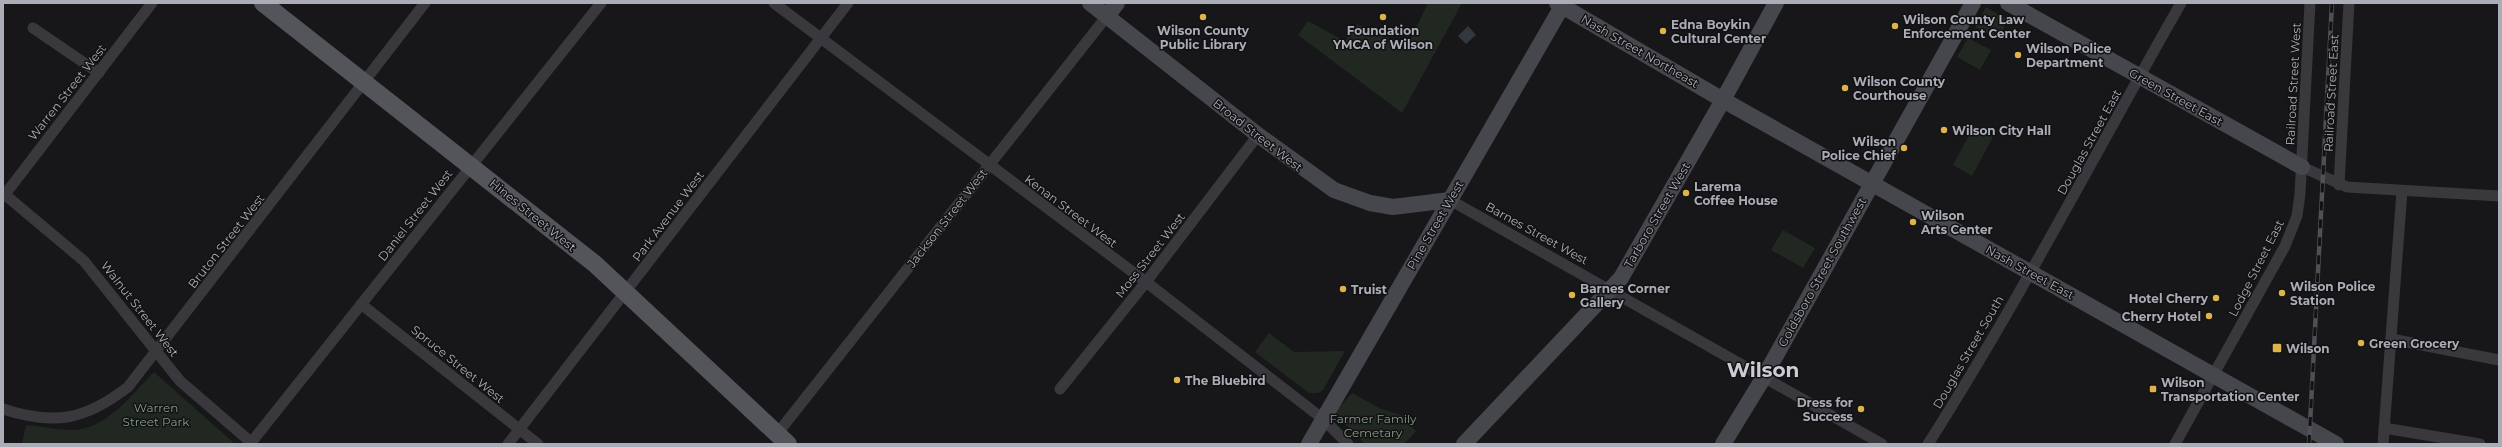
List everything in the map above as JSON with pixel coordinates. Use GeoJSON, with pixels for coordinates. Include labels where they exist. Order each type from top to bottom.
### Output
{"type":"FeatureCollection","features":[{"type":"Feature","properties":{"kind":"main road","name":"Hines Street West"},"geometry":{"type":"LineString","coordinates":[[263,3],[553,230],[626,292],[783,439]]}},
{"type":"Feature","properties":{"kind":"street","name":"Warren Street West"},"geometry":{"type":"LineString","coordinates":[[4,195],[152,3]]}},
{"type":"Feature","properties":{"kind":"street","name":"Bruton Street West"},"geometry":{"type":"LineString","coordinates":[[3,409],[48,420],[74,416],[91,410],[113,399],[128,387],[157,352],[425,3]]}},
{"type":"Feature","properties":{"kind":"street","name":"Daniel Street West"},"geometry":{"type":"LineString","coordinates":[[251,443],[601,3]]}},
{"type":"Feature","properties":{"kind":"street","name":"Kenan Street West"},"geometry":{"type":"LineString","coordinates":[[774,3],[1146,282],[1323,419],[1348,444]]}},
{"type":"Feature","properties":{"kind":"street","name":"Park Avenue West"},"geometry":{"type":"LineString","coordinates":[[508,444],[848,3]]}},
{"type":"Feature","properties":{"kind":"street","name":"Broad Street West"},"geometry":{"type":"LineString","coordinates":[[1090,3],[1317,180],[1348,196],[1394,207],[1450,200]]}},
{"type":"Feature","properties":{"kind":"street","name":"Jackson Street West"},"geometry":{"type":"LineString","coordinates":[[783,439],[989,165],[1117,3]]}},
{"type":"Feature","properties":{"kind":"street","name":"Tarboro Street West"},"geometry":{"type":"LineString","coordinates":[[1464,444],[1621,278],[1723,100],[1776,3]]}},
{"type":"Feature","properties":{"kind":"street","name":"Goldsboro Street Southwest"},"geometry":{"type":"LineString","coordinates":[[1723,444],[1764,377],[1871,183],[1973,3]]}},
{"type":"Feature","properties":{"kind":"street","name":"Green Street East"},"geometry":{"type":"LineString","coordinates":[[2008,3],[2302,167]]}},
{"type":"Feature","properties":{"kind":"street","name":"Douglas Street East"},"geometry":{"type":"LineString","coordinates":[[2030,272],[2141,77],[2181,3]]}},
{"type":"Feature","properties":{"kind":"street","name":"Railroad Street West"},"geometry":{"type":"LineString","coordinates":[[2302,167],[2310,3]]}},
{"type":"Feature","properties":{"kind":"street","name":"Railroad Street East"},"geometry":{"type":"LineString","coordinates":[[2339,185],[2349,3]]}},
{"type":"Feature","properties":{"kind":"street","name":"Nash Street Northeast"},"geometry":{"type":"LineString","coordinates":[[1561,4],[1723,100]]}},
{"type":"Feature","properties":{"kind":"street","name":"Pine Street West"},"geometry":{"type":"LineString","coordinates":[[1309,444],[1561,4]]}},
{"type":"Feature","properties":{"kind":"street"},"geometry":{"type":"LineString","coordinates":[[33,28],[99,73]]}},
{"type":"Feature","properties":{"kind":"street","name":"Nash Street East"},"geometry":{"type":"LineString","coordinates":[[1723,100],[2336,444]]}},
{"type":"Feature","properties":{"kind":"street","name":"Moss Street West"},"geometry":{"type":"LineString","coordinates":[[1060,389],[1146,282],[1258,135]]}},
{"type":"Feature","properties":{"kind":"street"},"geometry":{"type":"LineString","coordinates":[[2302,167],[2339,185],[2402,191],[2499,196]]}},
{"type":"Feature","properties":{"kind":"street","name":"Lodge Street East"},"geometry":{"type":"LineString","coordinates":[[2175,444],[2290,234],[2297,216],[2302,167]]}},
{"type":"Feature","properties":{"kind":"street"},"geometry":{"type":"LineString","coordinates":[[2383,444],[2402,191]]}},
{"type":"Feature","properties":{"kind":"street","name":"Walnut Street West"},"geometry":{"type":"LineString","coordinates":[[4,195],[84,261],[180,381],[199,400],[251,443]]}},
{"type":"Feature","properties":{"kind":"street","name":"Barnes Street West"},"geometry":{"type":"LineString","coordinates":[[1450,200],[1882,444]]}},
{"type":"Feature","properties":{"kind":"street","name":"Douglas Street South"},"geometry":{"type":"LineString","coordinates":[[1928,444],[1959,396],[2030,272]]}},
{"type":"Feature","properties":{"kind":"street","name":"Spruce Street West"},"geometry":{"type":"LineString","coordinates":[[361,304],[538,444]]}},
{"type":"Feature","properties":{"kind":"street"},"geometry":{"type":"LineString","coordinates":[[2391,339],[2499,360]]}},
{"type":"Feature","properties":{"kind":"street"},"geometry":{"type":"LineString","coordinates":[[2384,428],[2480,444]]}},
{"type":"Feature","properties":{"kind":"green space"},"geometry":{"type":"Polygon","coordinates":[[[1428,3],[1462,3],[1402,113],[1298,35],[1308,21],[1345,41],[1357,24],[1407,46],[1428,3]]]}},
{"type":"Feature","properties":{"kind":"green space"},"geometry":{"type":"Polygon","coordinates":[[[1986,7],[2008,20],[1998,39],[1975,27],[1986,7]]]}},
{"type":"Feature","properties":{"kind":"green space"},"geometry":{"type":"Polygon","coordinates":[[[1968,38],[1991,50],[1980,70],[1957,57],[1968,38]]]}},
{"type":"Feature","properties":{"kind":"green space"},"geometry":{"type":"Polygon","coordinates":[[[1974,126],[1993,137],[1972,176],[1953,165],[1974,126]]]}},
{"type":"Feature","properties":{"kind":"green space"},"geometry":{"type":"Polygon","coordinates":[[[1783,230],[1815,248],[1803,268],[1771,250],[1783,230]]]}},
{"type":"Feature","properties":{"kind":"green space"},"geometry":{"type":"Polygon","coordinates":[[[1269,333],[1294,352],[1345,351],[1323,390],[1318,393],[1309,393],[1255,352],[1269,333]]]}},
{"type":"Feature","properties":{"kind":"green space","name":"Warren Street Park"},"geometry":{"type":"Polygon","coordinates":[[[154,372],[235,444],[22,444],[26,425],[73,430],[97,424],[128,400],[154,372]]]}},
{"type":"Feature","properties":{"kind":"green space","name":"Farmer Family Cemetary"},"geometry":{"type":"Polygon","coordinates":[[[1352,393],[1379,408],[1401,415],[1416,431],[1404,444],[1365,444],[1334,413],[1352,393]]]}},
{"type":"Feature","properties":{"kind":"shaded area"},"geometry":{"type":"Polygon","coordinates":[[[1468,26],[1476,35],[1466,44],[1458,36],[1468,26]]]}},
{"type":"Feature","properties":{"kind":"railway"},"geometry":{"type":"LineString","coordinates":[[2309,444],[2332,3]]}},
{"type":"Feature","properties":{"kind":"place","name":"Wilson County Public Library"},"geometry":{"type":"Point","coordinates":[1203,17]}},
{"type":"Feature","properties":{"kind":"place","name":"Foundation YMCA of Wilson"},"geometry":{"type":"Point","coordinates":[1383,17]}},
{"type":"Feature","properties":{"kind":"place","name":"Wilson County Law Enforcement Center"},"geometry":{"type":"Point","coordinates":[1895,26]}},
{"type":"Feature","properties":{"kind":"place","name":"Edna Boykin Cultural Center"},"geometry":{"type":"Point","coordinates":[1663,31]}},
{"type":"Feature","properties":{"kind":"place","name":"Wilson Police Department"},"geometry":{"type":"Point","coordinates":[2018,55]}},
{"type":"Feature","properties":{"kind":"place","name":"Wilson County Courthouse"},"geometry":{"type":"Point","coordinates":[1845,88]}},
{"type":"Feature","properties":{"kind":"place","name":"Wilson City Hall"},"geometry":{"type":"Point","coordinates":[1944,130]}},
{"type":"Feature","properties":{"kind":"place","name":"Wilson Police Chief"},"geometry":{"type":"Point","coordinates":[1904,148]}},
{"type":"Feature","properties":{"kind":"place","name":"Larema Coffee House"},"geometry":{"type":"Point","coordinates":[1686,193]}},
{"type":"Feature","properties":{"kind":"place","name":"Wilson Arts Center"},"geometry":{"type":"Point","coordinates":[1913,222]}},
{"type":"Feature","properties":{"kind":"place","name":"Truist"},"geometry":{"type":"Point","coordinates":[1343,289]}},
{"type":"Feature","properties":{"kind":"place","name":"Wilson Police Station"},"geometry":{"type":"Point","coordinates":[2282,293]}},
{"type":"Feature","properties":{"kind":"place","name":"Barnes Corner Gallery"},"geometry":{"type":"Point","coordinates":[1572,295]}},
{"type":"Feature","properties":{"kind":"place","name":"Hotel Cherry"},"geometry":{"type":"Point","coordinates":[2216,298]}},
{"type":"Feature","properties":{"kind":"place","name":"Cherry Hotel"},"geometry":{"type":"Point","coordinates":[2209,316]}},
{"type":"Feature","properties":{"kind":"place","name":"Green Grocery"},"geometry":{"type":"Point","coordinates":[2361,343]}},
{"type":"Feature","properties":{"kind":"place","name":"Wilson"},"geometry":{"type":"Point","coordinates":[2277,348]}},
{"type":"Feature","properties":{"kind":"place","name":"The Bluebird"},"geometry":{"type":"Point","coordinates":[1177,380]}},
{"type":"Feature","properties":{"kind":"place","name":"Wilson Transportation Center"},"geometry":{"type":"Point","coordinates":[2153,389]}},
{"type":"Feature","properties":{"kind":"place","name":"Dress for Success"},"geometry":{"type":"Point","coordinates":[1861,409]}},
{"type":"Feature","properties":{"kind":"district","name":"Wilson"},"geometry":{"type":"Point","coordinates":[1763,370]}}]}
